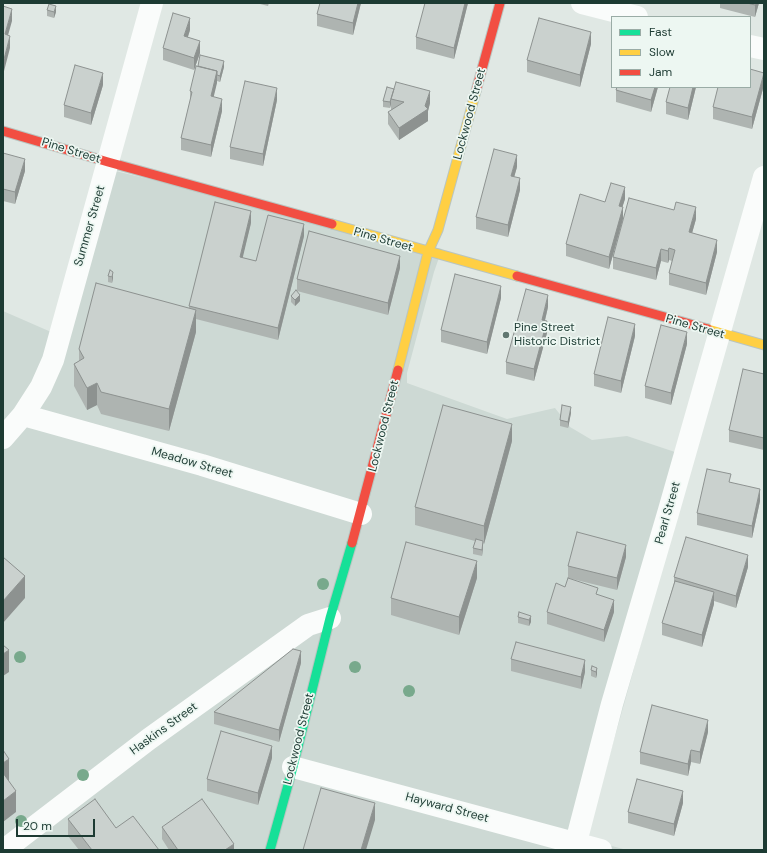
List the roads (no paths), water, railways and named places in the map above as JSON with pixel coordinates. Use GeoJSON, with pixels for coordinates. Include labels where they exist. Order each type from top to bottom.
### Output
{"type":"FeatureCollection","features":[{"type":"Feature","properties":{"kind":"street","name":"Summer Street"},"geometry":{"type":"LineString","coordinates":[[3,438],[23,415],[41,387],[52,360],[152,3]]}},
{"type":"Feature","properties":{"kind":"street","name":"Lockwood Street"},"geometry":{"type":"LineString","coordinates":[[270,850],[293,767],[330,618],[361,514],[428,252],[438,230],[500,3]]}},
{"type":"Feature","properties":{"kind":"street"},"geometry":{"type":"LineString","coordinates":[[582,3],[633,16]]}},
{"type":"Feature","properties":{"kind":"street"},"geometry":{"type":"LineString","coordinates":[[751,46],[764,49]]}},
{"type":"Feature","properties":{"kind":"street","name":"Pine Street"},"geometry":{"type":"LineString","coordinates":[[3,131],[428,252],[764,345]]}},
{"type":"Feature","properties":{"kind":"street","name":"Pearl Street"},"geometry":{"type":"LineString","coordinates":[[575,846],[612,704],[764,177]]}},
{"type":"Feature","properties":{"kind":"street","name":"Meadow Street"},"geometry":{"type":"LineString","coordinates":[[23,415],[202,465],[361,514]]}},
{"type":"Feature","properties":{"kind":"street","name":"Haskins Street"},"geometry":{"type":"LineString","coordinates":[[4,850],[150,739],[308,625],[330,618]]}},
{"type":"Feature","properties":{"kind":"street","name":"Hayward Street"},"geometry":{"type":"LineString","coordinates":[[293,767],[575,846],[601,850]]}},
{"type":"Feature","properties":{"kind":"place","name":"Pine Street Historic District"},"geometry":{"type":"Point","coordinates":[506,335]}}]}
